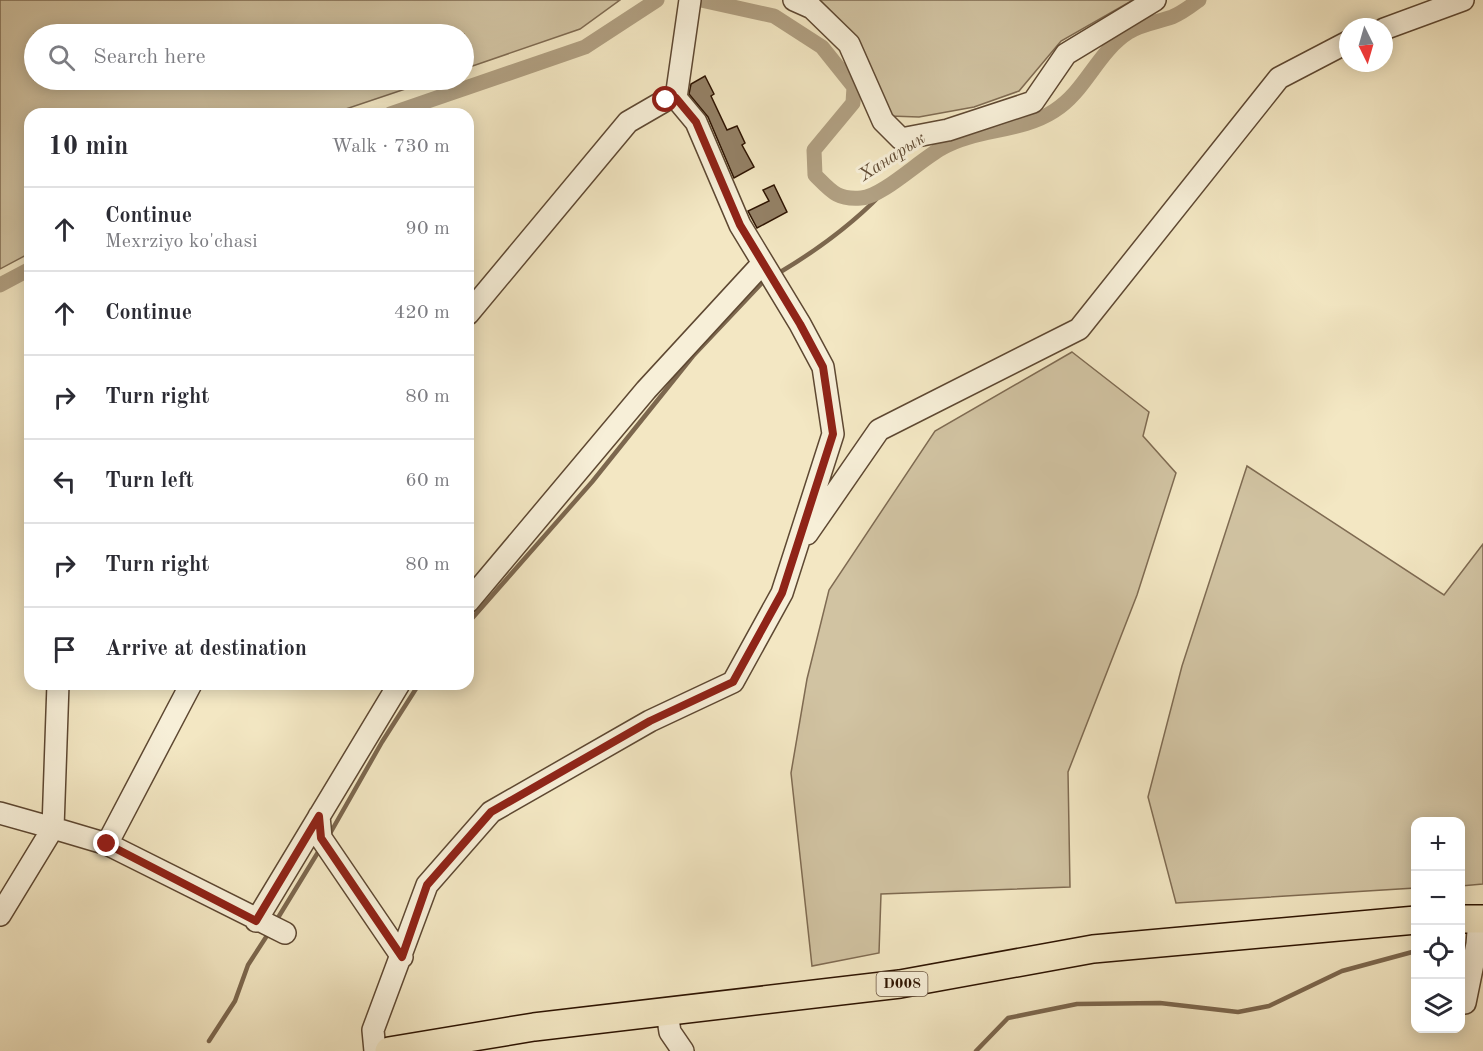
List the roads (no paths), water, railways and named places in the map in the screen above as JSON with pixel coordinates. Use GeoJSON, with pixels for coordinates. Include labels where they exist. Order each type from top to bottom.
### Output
{"type":"FeatureCollection","features":[{"type":"Feature","properties":{"kind":"main road","name":"D008"},"geometry":{"type":"LineString","coordinates":[[389,1051],[423,1048],[534,1027],[900,984],[1093,948],[1411,920]]}},
{"type":"Feature","properties":{"kind":"street"},"geometry":{"type":"LineString","coordinates":[[794,0],[812,8],[849,44],[883,121],[901,139],[948,130],[1033,102],[1066,54],[1155,0]]}},
{"type":"Feature","properties":{"kind":"street"},"geometry":{"type":"LineString","coordinates":[[1393,26],[1463,0]]}},
{"type":"Feature","properties":{"kind":"street"},"geometry":{"type":"LineString","coordinates":[[375,1051],[373,1030],[427,885],[491,812],[650,721],[733,682],[782,593],[833,434],[823,367],[800,324],[740,225],[696,122],[676,98],[689,4]]}},
{"type":"Feature","properties":{"kind":"street"},"geometry":{"type":"LineString","coordinates":[[792,556],[879,430],[1079,329],[1279,78],[1339,47]]}},
{"type":"Feature","properties":{"kind":"street"},"geometry":{"type":"LineString","coordinates":[[474,307],[628,122],[666,100],[676,98]]}},
{"type":"Feature","properties":{"kind":"street"},"geometry":{"type":"LineString","coordinates":[[474,595],[645,390],[762,264]]}},
{"type":"Feature","properties":{"kind":"street"},"geometry":{"type":"LineString","coordinates":[[0,915],[53,828],[58,690]]}},
{"type":"Feature","properties":{"kind":"street"},"geometry":{"type":"LineString","coordinates":[[107,844],[188,690]]}},
{"type":"Feature","properties":{"kind":"street"},"geometry":{"type":"LineString","coordinates":[[0,813],[107,844],[273,928],[319,816],[395,690]]}},
{"type":"Feature","properties":{"kind":"street"},"geometry":{"type":"LineString","coordinates":[[319,816],[326,845],[402,957]]}},
{"type":"Feature","properties":{"kind":"street"},"geometry":{"type":"LineString","coordinates":[[1466,998],[1475,925]]}},
{"type":"Feature","properties":{"kind":"street"},"geometry":{"type":"LineString","coordinates":[[667,1012],[670,1032],[684,1051]]}},
{"type":"Feature","properties":{"kind":"waterway","name":"Ханарык"},"geometry":{"type":"LineString","coordinates":[[474,85],[585,47],[657,0]]}},
{"type":"Feature","properties":{"kind":"waterway","name":"Ханарык"},"geometry":{"type":"LineString","coordinates":[[701,0],[774,16],[822,47],[854,87],[853,103],[814,150],[815,175],[835,193],[846,198],[861,198],[880,191],[933,153],[955,142],[1027,123],[1054,111],[1075,93],[1118,40],[1139,27],[1176,15],[1199,0]]}},
{"type":"Feature","properties":{"kind":"waterway","name":"Ханарык"},"geometry":{"type":"LineString","coordinates":[[407,108],[460,90]]}},
{"type":"Feature","properties":{"kind":"waterway"},"geometry":{"type":"LineString","coordinates":[[782,271],[839,232],[890,185]]}},
{"type":"Feature","properties":{"kind":"waterway","name":"Ханарык"},"geometry":{"type":"LineString","coordinates":[[0,285],[24,272]]}},
{"type":"Feature","properties":{"kind":"waterway"},"geometry":{"type":"LineString","coordinates":[[474,616],[592,482],[693,356],[761,284]]}},
{"type":"Feature","properties":{"kind":"waterway"},"geometry":{"type":"LineString","coordinates":[[328,837],[382,742],[415,690]]}},
{"type":"Feature","properties":{"kind":"waterway"},"geometry":{"type":"LineString","coordinates":[[276,921],[320,849]]}},
{"type":"Feature","properties":{"kind":"waterway"},"geometry":{"type":"LineString","coordinates":[[209,1041],[235,1001],[248,965],[270,931]]}},
{"type":"Feature","properties":{"kind":"waterway"},"geometry":{"type":"LineString","coordinates":[[976,1051],[1008,1018],[1077,1004],[1160,1003],[1238,1012],[1269,1006],[1342,971],[1411,952]]}}]}
